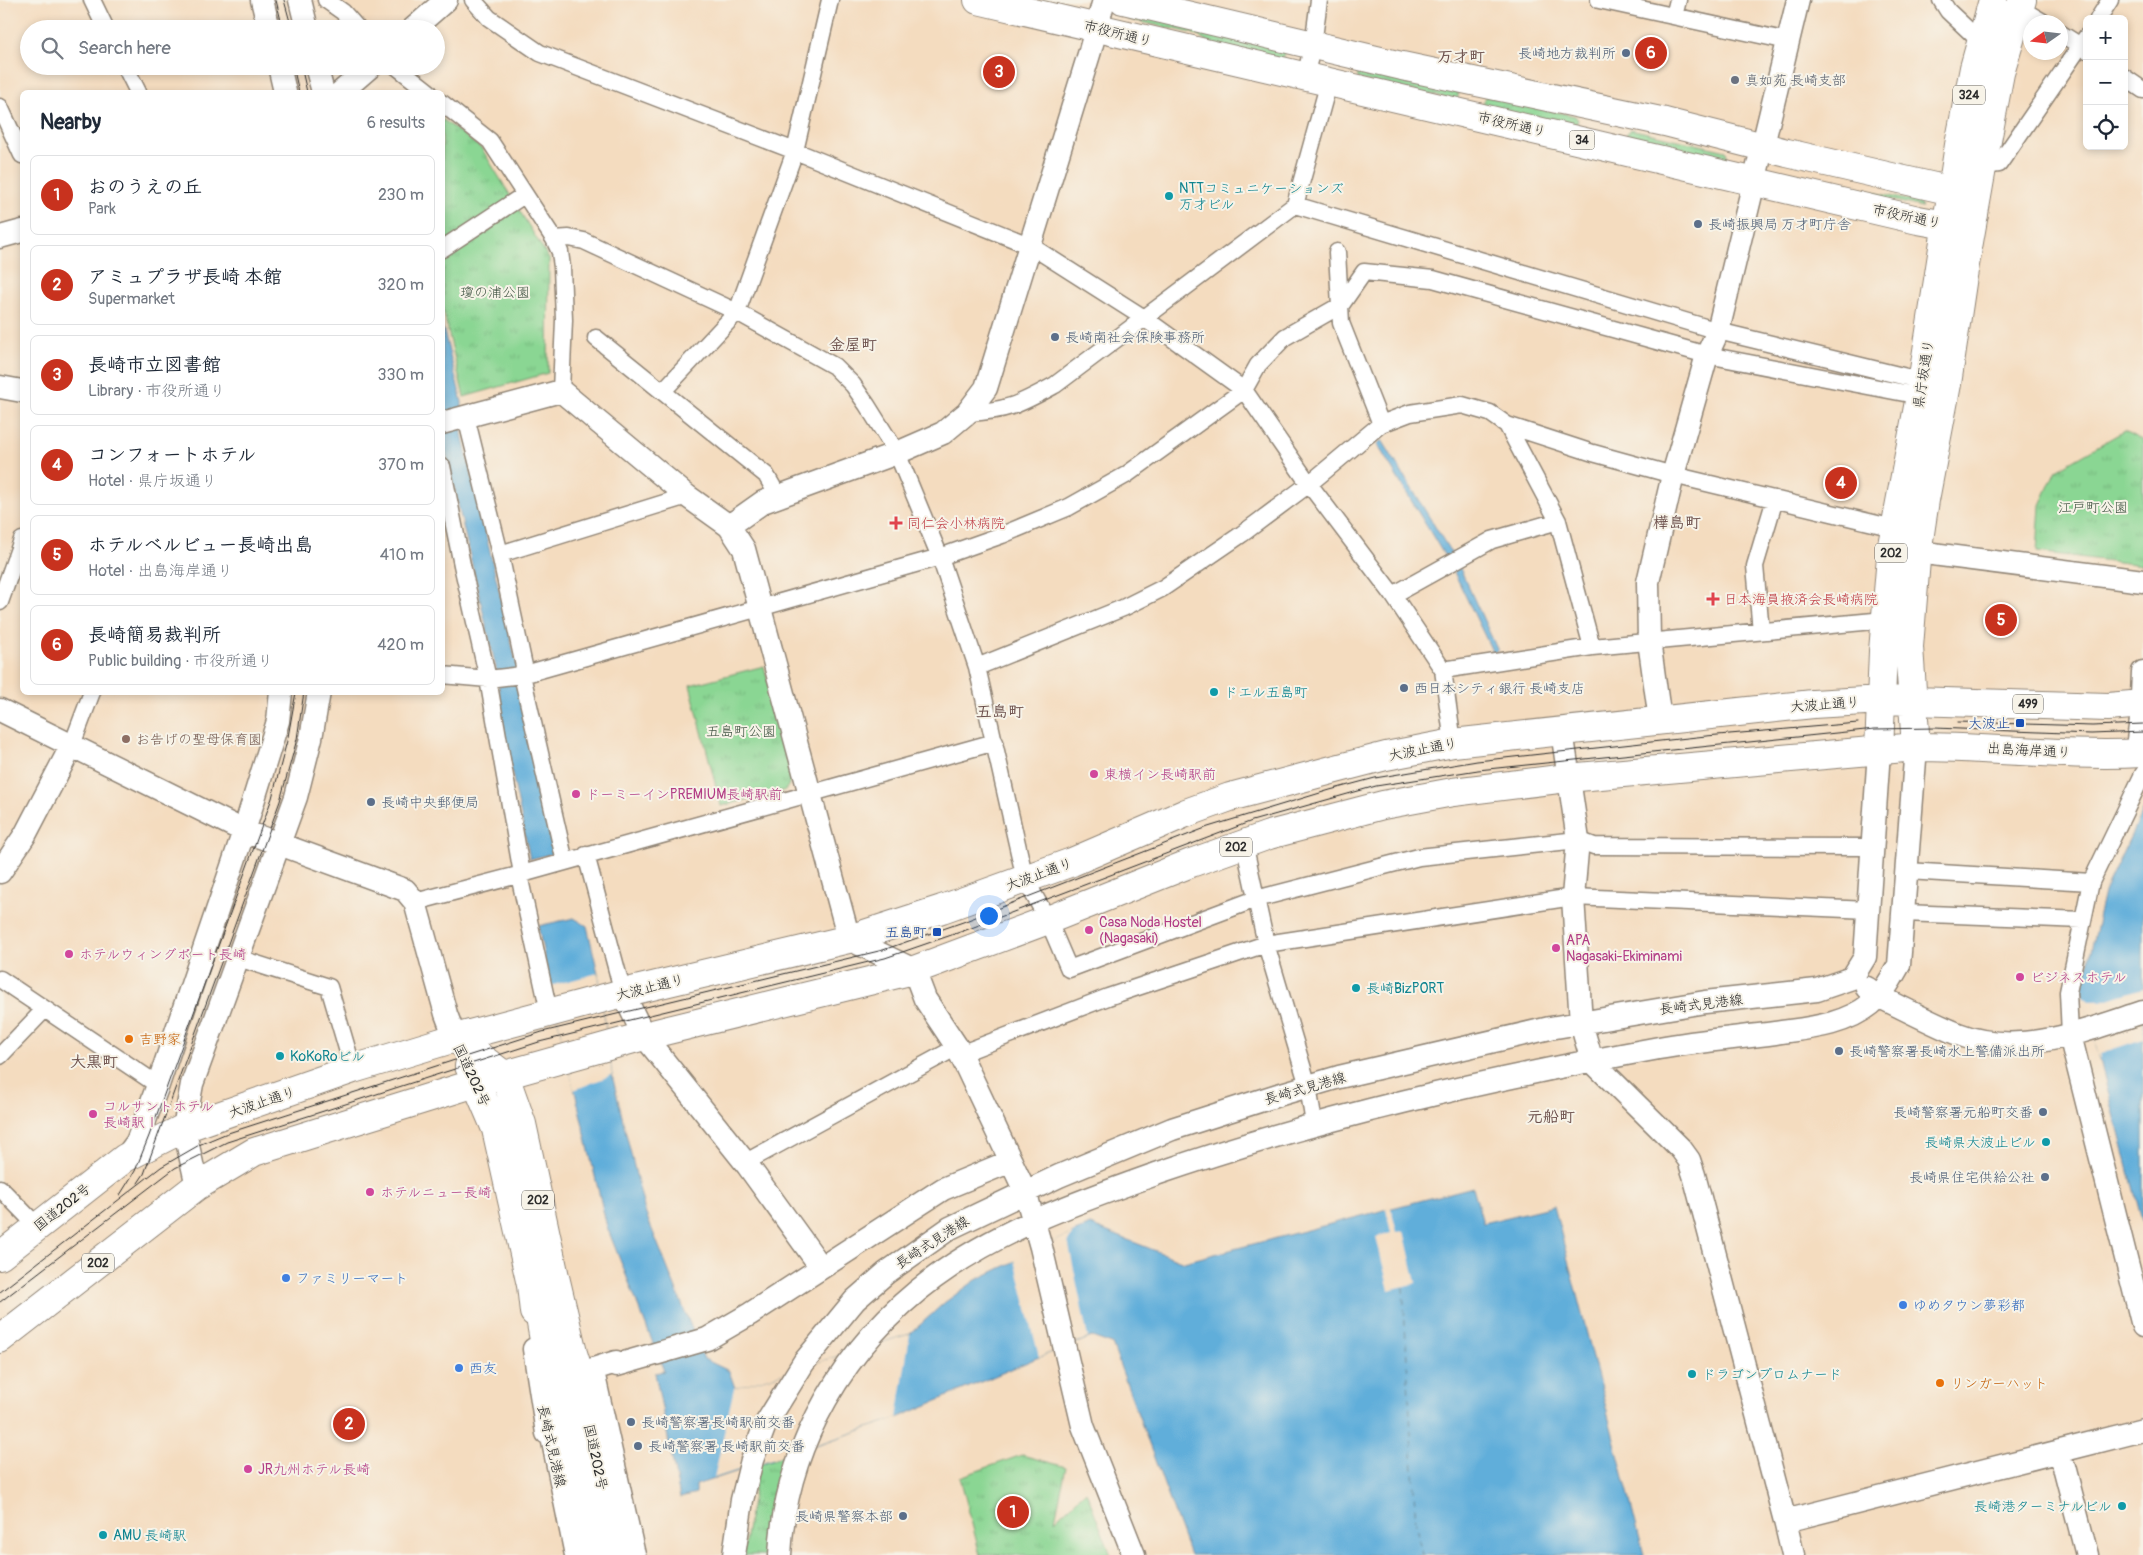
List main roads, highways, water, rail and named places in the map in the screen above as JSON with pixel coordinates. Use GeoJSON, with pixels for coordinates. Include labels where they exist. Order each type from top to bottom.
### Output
{"type":"FeatureCollection","features":[{"type":"Feature","properties":{"kind":"highway","name":"市役所通り"},"geometry":{"type":"LineString","coordinates":[[978,0],[1946,225],[1974,215]]}},
{"type":"Feature","properties":{"kind":"highway"},"geometry":{"type":"LineString","coordinates":[[1122,0],[1313,45],[1665,122],[1952,191],[1974,215]]}},
{"type":"Feature","properties":{"kind":"highway","name":"県庁坂通り"},"geometry":{"type":"LineString","coordinates":[[1879,751],[1886,620],[1894,528],[1921,389],[1946,225],[1974,68],[1993,0]]}},
{"type":"Feature","properties":{"kind":"highway","name":"県庁坂通り"},"geometry":{"type":"LineString","coordinates":[[1916,747],[1909,647],[1917,552],[2000,74],[2021,4]]}},
{"type":"Feature","properties":{"kind":"highway","name":"大波止通り"},"geometry":{"type":"LineString","coordinates":[[125,1158],[184,1128],[353,1069],[454,1038],[615,995],[849,939],[942,909],[1072,862],[1186,813],[1230,797],[1378,758],[1453,743],[1660,720],[1813,704],[1914,700]]}},
{"type":"Feature","properties":{"kind":"highway","name":"499"},"geometry":{"type":"LineString","coordinates":[[1914,700],[2108,707],[2142,704]]}},
{"type":"Feature","properties":{"kind":"highway","name":"202"},"geometry":{"type":"LineString","coordinates":[[0,1339],[197,1186],[254,1152],[476,1083],[644,1036],[914,970],[1244,843],[1383,805],[1453,792],[1567,778],[1916,747]]}},
{"type":"Feature","properties":{"kind":"highway","name":"出島海岸通り"},"geometry":{"type":"LineString","coordinates":[[1916,747],[1967,747],[2099,754],[2141,760]]}},
{"type":"Feature","properties":{"kind":"highway","name":"国道202号"},"geometry":{"type":"LineString","coordinates":[[454,1038],[505,1076],[522,1124],[616,1555]]}},
{"type":"Feature","properties":{"kind":"highway","name":"国道202号"},"geometry":{"type":"LineString","coordinates":[[454,1038],[496,1129],[531,1286],[534,1312],[539,1312],[549,1368],[578,1378]]}},
{"type":"Feature","properties":{"kind":"highway","name":"国道202号"},"geometry":{"type":"LineString","coordinates":[[0,1256],[125,1158]]}},
{"type":"Feature","properties":{"kind":"highway","name":"国道202号"},"geometry":{"type":"LineString","coordinates":[[578,1378],[565,1431],[560,1431],[597,1555]]}},
{"type":"Feature","properties":{"kind":"water"},"geometry":{"type":"Polygon","coordinates":[[[445,336],[462,402],[462,434],[521,683],[540,792],[556,853],[530,859],[504,735],[497,672],[445,449],[445,336]]]}},
{"type":"Feature","properties":{"kind":"water"},"geometry":{"type":"Polygon","coordinates":[[[1382,440],[1458,564],[1498,651],[1493,653],[1452,568],[1377,444],[1382,440]]]}},
{"type":"Feature","properties":{"kind":"water"},"geometry":{"type":"Polygon","coordinates":[[[2143,810],[2143,1225],[2082,991],[2104,892],[2143,810]]]}},
{"type":"Feature","properties":{"kind":"water"},"geometry":{"type":"Polygon","coordinates":[[[574,918],[587,926],[598,973],[612,1075],[645,1212],[704,1359],[729,1371],[735,1388],[910,1334],[944,1303],[976,1280],[1090,1225],[1184,1262],[1473,1187],[1483,1223],[1554,1206],[1644,1555],[1190,1555],[1112,1344],[1092,1337],[1039,1357],[897,1418],[696,1485],[696,1494],[680,1498],[655,1373],[664,1371],[607,1227],[550,986],[538,926],[574,918]]]}},
{"type":"Feature","properties":{"kind":"tram line"},"geometry":{"type":"LineString","coordinates":[[276,0],[281,20]]}},
{"type":"Feature","properties":{"kind":"tram line"},"geometry":{"type":"LineString","coordinates":[[284,0],[290,20]]}},
{"type":"Feature","properties":{"kind":"tram line"},"geometry":{"type":"LineString","coordinates":[[295,75],[299,90]]}},
{"type":"Feature","properties":{"kind":"tram line"},"geometry":{"type":"LineString","coordinates":[[303,75],[307,90]]}},
{"type":"Feature","properties":{"kind":"tram line"},"geometry":{"type":"LineString","coordinates":[[120,1195],[135,1171],[149,1136],[272,798],[288,737],[295,695]]}},
{"type":"Feature","properties":{"kind":"tram line"},"geometry":{"type":"LineString","coordinates":[[138,1183],[144,1174],[280,801],[297,739],[304,695]]}},
{"type":"Feature","properties":{"kind":"tram line"},"geometry":{"type":"LineString","coordinates":[[1958,722],[2092,726],[2143,724]]}},
{"type":"Feature","properties":{"kind":"tram line"},"geometry":{"type":"LineString","coordinates":[[0,1292],[161,1167],[201,1144],[225,1134],[542,1032],[883,950],[963,922],[1208,827],[1375,778],[1477,761],[1706,736],[1858,723]]}},
{"type":"Feature","properties":{"kind":"tram line"},"geometry":{"type":"LineString","coordinates":[[0,1302],[175,1168],[227,1142],[539,1042],[885,958],[966,930],[1252,821],[1376,786],[1478,770],[1875,729],[1934,728],[2091,734],[2143,732]]}},
{"type":"Feature","properties":{"kind":"place","name":"長崎地方裁判所"},"geometry":{"type":"Point","coordinates":[1626,53]}},
{"type":"Feature","properties":{"kind":"place","name":"長崎簡易裁判所"},"geometry":{"type":"Point","coordinates":[1651,53]}},
{"type":"Feature","properties":{"kind":"place","name":"長崎市立図書館"},"geometry":{"type":"Point","coordinates":[999,72]}},
{"type":"Feature","properties":{"kind":"place","name":"真如苑 長崎支部"},"geometry":{"type":"Point","coordinates":[1735,80]}},
{"type":"Feature","properties":{"kind":"place","name":"NTTコミュニケーションズ 万才ビル"},"geometry":{"type":"Point","coordinates":[1169,196]}},
{"type":"Feature","properties":{"kind":"place","name":"長崎振興局 万才町庁舎"},"geometry":{"type":"Point","coordinates":[1698,224]}},
{"type":"Feature","properties":{"kind":"place","name":"長崎南社会保険事務所"},"geometry":{"type":"Point","coordinates":[1055,337]}},
{"type":"Feature","properties":{"kind":"place","name":"コンフォートホテル"},"geometry":{"type":"Point","coordinates":[1841,483]}},
{"type":"Feature","properties":{"kind":"place","name":"同仁会小林病院"},"geometry":{"type":"Point","coordinates":[896,523]}},
{"type":"Feature","properties":{"kind":"place","name":"日本海員掖済会長崎病院"},"geometry":{"type":"Point","coordinates":[1713,599]}},
{"type":"Feature","properties":{"kind":"place","name":"ホテルベルビュー長崎出島"},"geometry":{"type":"Point","coordinates":[2001,620]}},
{"type":"Feature","properties":{"kind":"place","name":"西日本シティ銀行 長崎支店"},"geometry":{"type":"Point","coordinates":[1404,688]}},
{"type":"Feature","properties":{"kind":"place","name":"ドエル五島町"},"geometry":{"type":"Point","coordinates":[1214,692]}},
{"type":"Feature","properties":{"kind":"place","name":"大波止"},"geometry":{"type":"Point","coordinates":[2020,723]}},
{"type":"Feature","properties":{"kind":"place","name":"お告げの聖母保育園"},"geometry":{"type":"Point","coordinates":[126,739]}},
{"type":"Feature","properties":{"kind":"place","name":"東横イン長崎駅前"},"geometry":{"type":"Point","coordinates":[1094,774]}},
{"type":"Feature","properties":{"kind":"place","name":"ドーミーインPREMIUM長崎駅前"},"geometry":{"type":"Point","coordinates":[576,794]}},
{"type":"Feature","properties":{"kind":"place","name":"長崎中央郵便局"},"geometry":{"type":"Point","coordinates":[371,802]}},
{"type":"Feature","properties":{"kind":"place","name":"Casa Noda Hostel (Nagasaki)"},"geometry":{"type":"Point","coordinates":[1089,930]}},
{"type":"Feature","properties":{"kind":"place","name":"五島町"},"geometry":{"type":"Point","coordinates":[937,932]}},
{"type":"Feature","properties":{"kind":"place","name":"APA Nagasaki-Ekiminami"},"geometry":{"type":"Point","coordinates":[1556,948]}},
{"type":"Feature","properties":{"kind":"place","name":"ホテルウィングポート長崎"},"geometry":{"type":"Point","coordinates":[69,954]}},
{"type":"Feature","properties":{"kind":"place","name":"ビジネスホテル"},"geometry":{"type":"Point","coordinates":[2020,977]}},
{"type":"Feature","properties":{"kind":"place","name":"長崎BizPORT"},"geometry":{"type":"Point","coordinates":[1356,988]}},
{"type":"Feature","properties":{"kind":"place","name":"吉野家"},"geometry":{"type":"Point","coordinates":[129,1039]}},
{"type":"Feature","properties":{"kind":"place","name":"長崎警察署長崎水上警備派出所"},"geometry":{"type":"Point","coordinates":[1839,1051]}},
{"type":"Feature","properties":{"kind":"place","name":"KoKoRoビル"},"geometry":{"type":"Point","coordinates":[280,1056]}},
{"type":"Feature","properties":{"kind":"place","name":"長崎警察署元船町交番"},"geometry":{"type":"Point","coordinates":[2043,1112]}},
{"type":"Feature","properties":{"kind":"place","name":"コルサントホテル 長崎駅Ⅰ"},"geometry":{"type":"Point","coordinates":[93,1114]}},
{"type":"Feature","properties":{"kind":"place","name":"長崎県大波止ビル"},"geometry":{"type":"Point","coordinates":[2046,1142]}},
{"type":"Feature","properties":{"kind":"place","name":"長崎県住宅供給公社"},"geometry":{"type":"Point","coordinates":[2045,1177]}},
{"type":"Feature","properties":{"kind":"place","name":"ホテルニュー長崎"},"geometry":{"type":"Point","coordinates":[370,1192]}},
{"type":"Feature","properties":{"kind":"place","name":"ファミリーマート"},"geometry":{"type":"Point","coordinates":[286,1278]}},
{"type":"Feature","properties":{"kind":"place","name":"ゆめタウン夢彩都"},"geometry":{"type":"Point","coordinates":[1903,1305]}},
{"type":"Feature","properties":{"kind":"place","name":"西友"},"geometry":{"type":"Point","coordinates":[459,1368]}},
{"type":"Feature","properties":{"kind":"place","name":"ドラゴンプロムナード"},"geometry":{"type":"Point","coordinates":[1692,1374]}},
{"type":"Feature","properties":{"kind":"place","name":"リンガーハット"},"geometry":{"type":"Point","coordinates":[1940,1383]}},
{"type":"Feature","properties":{"kind":"place","name":"長崎警察署長崎駅前交番"},"geometry":{"type":"Point","coordinates":[631,1422]}},
{"type":"Feature","properties":{"kind":"place","name":"アミュプラザ長崎 本館"},"geometry":{"type":"Point","coordinates":[349,1424]}},
{"type":"Feature","properties":{"kind":"place","name":"長崎警察署 長崎駅前交番"},"geometry":{"type":"Point","coordinates":[638,1446]}},
{"type":"Feature","properties":{"kind":"place","name":"JR九州ホテル長崎"},"geometry":{"type":"Point","coordinates":[248,1469]}},
{"type":"Feature","properties":{"kind":"place","name":"長崎港ターミナルビル"},"geometry":{"type":"Point","coordinates":[2122,1506]}},
{"type":"Feature","properties":{"kind":"place","name":"おのうえの丘"},"geometry":{"type":"Point","coordinates":[1013,1512]}},
{"type":"Feature","properties":{"kind":"place","name":"長崎県警察本部"},"geometry":{"type":"Point","coordinates":[903,1516]}},
{"type":"Feature","properties":{"kind":"place","name":"AMU 長崎駅"},"geometry":{"type":"Point","coordinates":[103,1535]}},
{"type":"Feature","properties":{"kind":"district","name":"万才町"},"geometry":{"type":"Point","coordinates":[1461,56]}},
{"type":"Feature","properties":{"kind":"district","name":"金屋町"},"geometry":{"type":"Point","coordinates":[853,344]}},
{"type":"Feature","properties":{"kind":"district","name":"樺島町"},"geometry":{"type":"Point","coordinates":[1677,522]}},
{"type":"Feature","properties":{"kind":"district","name":"五島町"},"geometry":{"type":"Point","coordinates":[1000,711]}},
{"type":"Feature","properties":{"kind":"district","name":"大黒町"},"geometry":{"type":"Point","coordinates":[94,1061]}},
{"type":"Feature","properties":{"kind":"district","name":"元船町"},"geometry":{"type":"Point","coordinates":[1551,1116]}},
{"type":"Feature","properties":{"kind":"park label","name":"瓊の浦公園"},"geometry":{"type":"Point","coordinates":[495,292]}},
{"type":"Feature","properties":{"kind":"park label","name":"江戸町公園"},"geometry":{"type":"Point","coordinates":[2093,507]}},
{"type":"Feature","properties":{"kind":"park label","name":"五島町公園"},"geometry":{"type":"Point","coordinates":[741,731]}}]}
